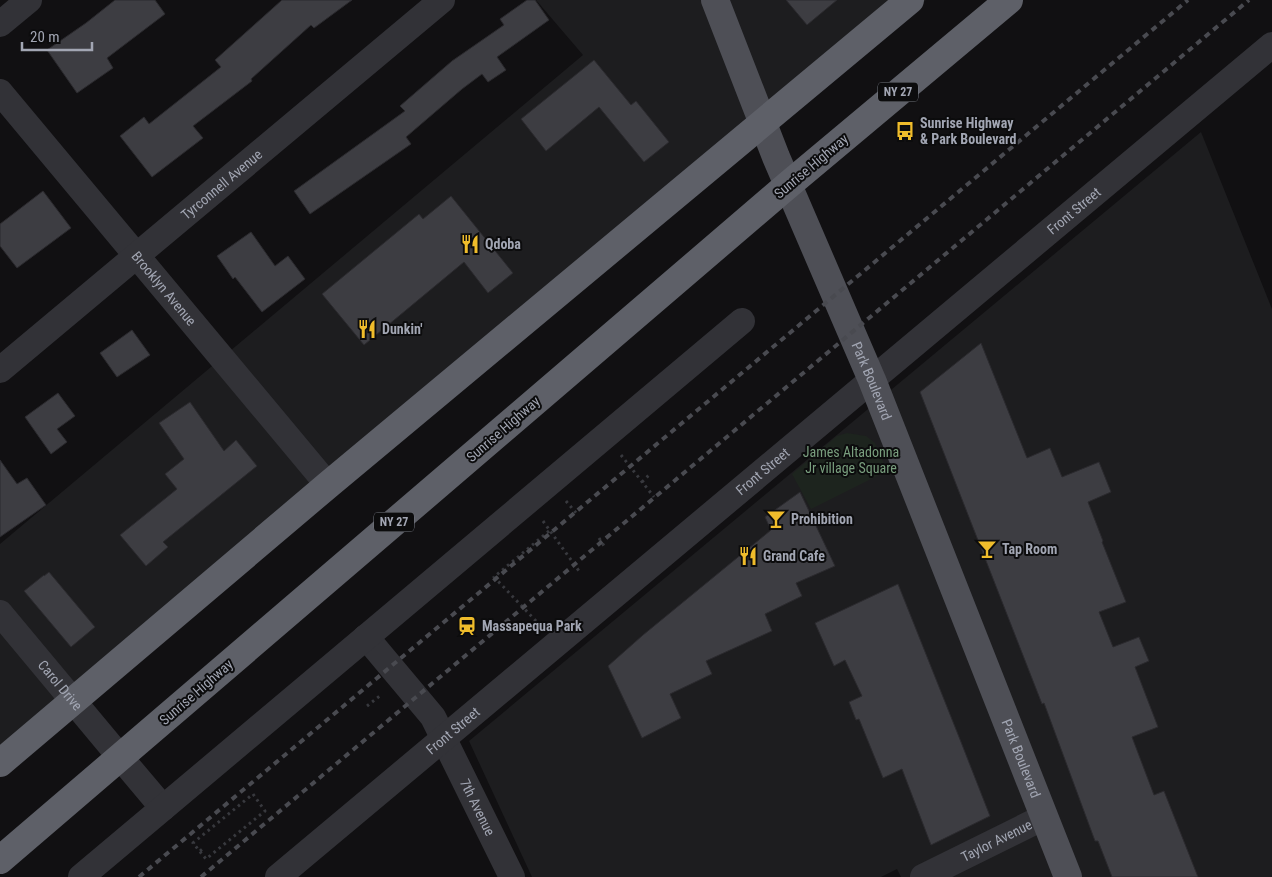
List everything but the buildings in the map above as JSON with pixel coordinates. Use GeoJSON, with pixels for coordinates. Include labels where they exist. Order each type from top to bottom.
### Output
{"type":"FeatureCollection","features":[{"type":"Feature","properties":{"kind":"highway"},"geometry":{"type":"LineString","coordinates":[[0,763],[328,485],[910,0]]}},
{"type":"Feature","properties":{"kind":"highway","name":"Sunrise Highway"},"geometry":{"type":"LineString","coordinates":[[0,860],[788,185],[1009,0]]}},
{"type":"Feature","properties":{"kind":"main road","name":"Park Boulevard"},"geometry":{"type":"LineString","coordinates":[[714,0],[788,185],[872,380],[1068,877]]}},
{"type":"Feature","properties":{"kind":"street"},"geometry":{"type":"LineString","coordinates":[[0,24],[29,0]]}},
{"type":"Feature","properties":{"kind":"street","name":"Tyrconnell Avenue"},"geometry":{"type":"LineString","coordinates":[[0,370],[442,0]]}},
{"type":"Feature","properties":{"kind":"street","name":"Front Street"},"geometry":{"type":"LineString","coordinates":[[278,877],[1272,45]]}},
{"type":"Feature","properties":{"kind":"street","name":"Brooklyn Avenue"},"geometry":{"type":"LineString","coordinates":[[0,92],[328,485]]}},
{"type":"Feature","properties":{"kind":"street"},"geometry":{"type":"LineString","coordinates":[[81,877],[742,321]]}},
{"type":"Feature","properties":{"kind":"street","name":"Carol Drive"},"geometry":{"type":"LineString","coordinates":[[0,613],[163,808]]}},
{"type":"Feature","properties":{"kind":"street","name":"7th Avenue"},"geometry":{"type":"LineString","coordinates":[[366,637],[433,717],[512,877]]}},
{"type":"Feature","properties":{"kind":"street","name":"Taylor Avenue"},"geometry":{"type":"LineString","coordinates":[[922,877],[1044,817]]}},
{"type":"Feature","properties":{"kind":"path"},"geometry":{"type":"LineString","coordinates":[[621,455],[654,497]]}},
{"type":"Feature","properties":{"kind":"path"},"geometry":{"type":"LineString","coordinates":[[642,482],[649,475]]}},
{"type":"Feature","properties":{"kind":"path"},"geometry":{"type":"LineString","coordinates":[[566,501],[577,514]]}},
{"type":"Feature","properties":{"kind":"path"},"geometry":{"type":"LineString","coordinates":[[543,521],[579,571]]}},
{"type":"Feature","properties":{"kind":"path"},"geometry":{"type":"LineString","coordinates":[[536,621],[494,576],[550,531]]}},
{"type":"Feature","properties":{"kind":"path"},"geometry":{"type":"LineString","coordinates":[[598,538],[606,548]]}},
{"type":"Feature","properties":{"kind":"path"},"geometry":{"type":"LineString","coordinates":[[555,548],[559,544]]}},
{"type":"Feature","properties":{"kind":"path"},"geometry":{"type":"LineString","coordinates":[[367,706],[381,695]]}},
{"type":"Feature","properties":{"kind":"path"},"geometry":{"type":"LineString","coordinates":[[252,794],[266,811],[206,859],[200,851],[194,843],[252,794]]}},
{"type":"Feature","properties":{"kind":"path"},"geometry":{"type":"LineString","coordinates":[[200,851],[205,847]]}},
{"type":"Feature","properties":{"kind":"shaded area"},"geometry":{"type":"Polygon","coordinates":[[[536,0],[926,0],[0,766],[0,544],[583,55],[536,0]]]}},
{"type":"Feature","properties":{"kind":"shaded area"},"geometry":{"type":"Polygon","coordinates":[[[1201,132],[1272,309],[1272,877],[901,877],[897,869],[881,877],[532,877],[469,741],[1201,132]]]}},
{"type":"Feature","properties":{"kind":"green space","name":"James Altadonna Jr village Square"},"geometry":{"type":"Polygon","coordinates":[[[847,433],[866,436],[875,443],[887,471],[811,509],[792,474],[837,436],[847,433]]]}},
{"type":"Feature","properties":{"kind":"railway"},"geometry":{"type":"LineString","coordinates":[[139,877],[1188,0]]}},
{"type":"Feature","properties":{"kind":"railway"},"geometry":{"type":"LineString","coordinates":[[201,877],[1249,0]]}},
{"type":"Feature","properties":{"kind":"place","name":"Sunrise Highway & Park Boulevard"},"geometry":{"type":"Point","coordinates":[905,131]}},
{"type":"Feature","properties":{"kind":"place","name":"Qdoba"},"geometry":{"type":"Point","coordinates":[470,244]}},
{"type":"Feature","properties":{"kind":"place","name":"Dunkin'"},"geometry":{"type":"Point","coordinates":[367,329]}},
{"type":"Feature","properties":{"kind":"place","name":"Prohibition"},"geometry":{"type":"Point","coordinates":[776,519]}},
{"type":"Feature","properties":{"kind":"place","name":"Tap Room"},"geometry":{"type":"Point","coordinates":[987,549]}},
{"type":"Feature","properties":{"kind":"place","name":"Grand Cafe"},"geometry":{"type":"Point","coordinates":[748,556]}},
{"type":"Feature","properties":{"kind":"place","name":"Massapequa Park"},"geometry":{"type":"Point","coordinates":[467,626]}}]}
